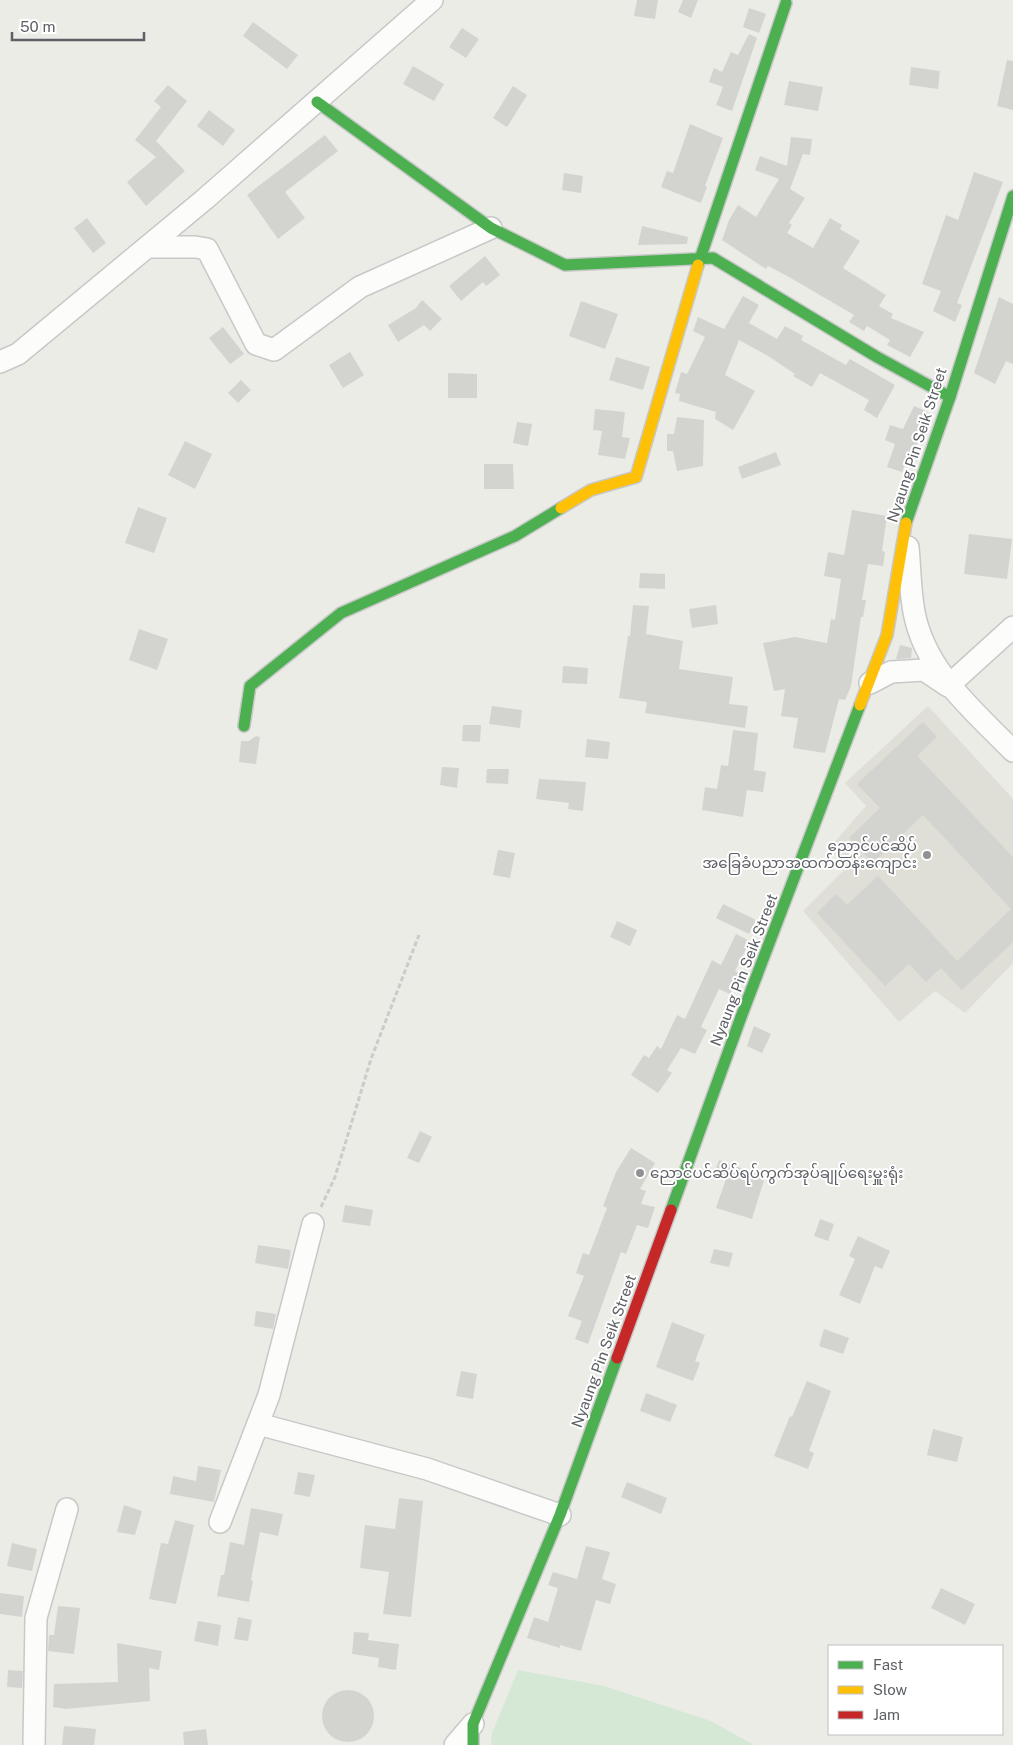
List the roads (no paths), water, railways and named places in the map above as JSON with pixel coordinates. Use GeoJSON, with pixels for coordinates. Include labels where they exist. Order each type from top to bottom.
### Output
{"type":"FeatureCollection","features":[{"type":"Feature","properties":{"kind":"street"},"geometry":{"type":"LineString","coordinates":[[0,362],[18,354],[148,247],[432,0]]}},
{"type":"Feature","properties":{"kind":"street"},"geometry":{"type":"LineString","coordinates":[[244,726],[250,686],[341,613],[515,536],[591,490],[636,477],[658,389],[698,259],[786,3]]}},
{"type":"Feature","properties":{"kind":"street"},"geometry":{"type":"LineString","coordinates":[[317,102],[491,228],[565,265],[713,258],[877,357],[950,397]]}},
{"type":"Feature","properties":{"kind":"street","name":"Nyaung Pin Seik Street"},"geometry":{"type":"LineString","coordinates":[[473,1745],[473,1724],[560,1515],[741,1017],[887,635],[906,522],[950,397],[1013,196]]}},
{"type":"Feature","properties":{"kind":"street"},"geometry":{"type":"LineString","coordinates":[[148,247],[195,247],[207,249],[256,344],[274,350],[360,287],[491,228]]}},
{"type":"Feature","properties":{"kind":"street"},"geometry":{"type":"LineString","coordinates":[[906,522],[914,613],[924,647],[948,686]]}},
{"type":"Feature","properties":{"kind":"street"},"geometry":{"type":"LineString","coordinates":[[948,686],[1013,627]]}},
{"type":"Feature","properties":{"kind":"street"},"geometry":{"type":"LineString","coordinates":[[870,683],[891,672],[924,670],[948,686],[1013,751]]}},
{"type":"Feature","properties":{"kind":"street"},"geometry":{"type":"LineString","coordinates":[[220,1522],[269,1395],[313,1224]]}},
{"type":"Feature","properties":{"kind":"street"},"geometry":{"type":"LineString","coordinates":[[258,1424],[427,1469],[560,1515]]}},
{"type":"Feature","properties":{"kind":"street"},"geometry":{"type":"LineString","coordinates":[[34,1745],[36,1618],[67,1509]]}},
{"type":"Feature","properties":{"kind":"street"},"geometry":{"type":"LineString","coordinates":[[455,1745],[473,1724]]}},
{"type":"Feature","properties":{"kind":"place","name":"ညောင်ပင်ဆိပ် အခြေခံပညာအထက်တန်းကျောင်း"},"geometry":{"type":"Point","coordinates":[927,855]}},
{"type":"Feature","properties":{"kind":"place","name":"ညောင်ပင်ဆိပ်ရပ်ကွက်အုပ်ချုပ်ရေးမှူးရုံး"},"geometry":{"type":"Point","coordinates":[640,1173]}}]}
